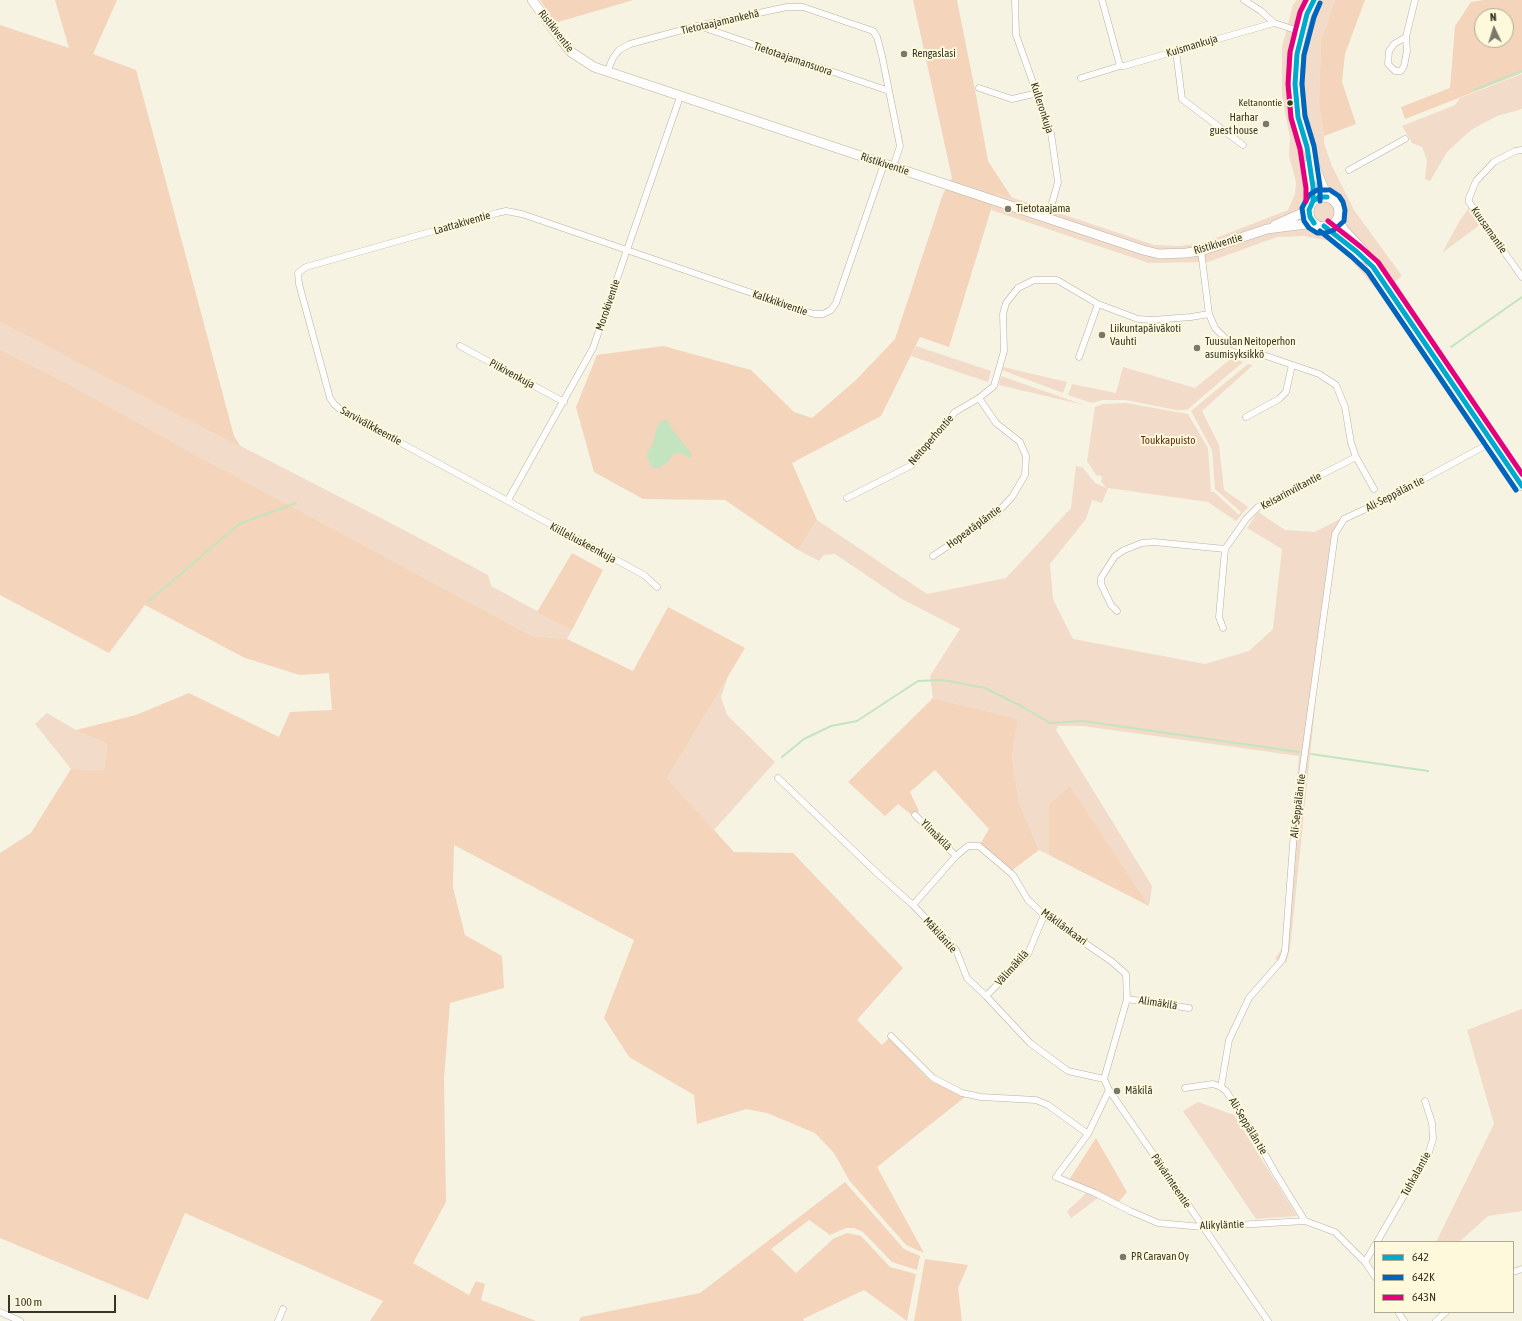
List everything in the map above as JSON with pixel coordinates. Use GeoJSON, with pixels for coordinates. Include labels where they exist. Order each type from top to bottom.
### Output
{"type":"FeatureCollection","features":[{"type":"Feature","properties":{"kind":"street","name":"Ristikiventie"},"geometry":{"type":"LineString","coordinates":[[532,0],[571,52],[594,67],[680,97],[1143,250],[1159,254],[1201,251],[1267,229],[1309,210]]}},
{"type":"Feature","properties":{"kind":"street","name":"Kulleronkuja"},"geometry":{"type":"LineString","coordinates":[[1016,0],[1016,35],[1038,93],[1051,133],[1058,182],[1048,218]]}},
{"type":"Feature","properties":{"kind":"street"},"geometry":{"type":"LineString","coordinates":[[1102,0],[1120,66]]}},
{"type":"Feature","properties":{"kind":"street"},"geometry":{"type":"LineString","coordinates":[[1244,0],[1261,11],[1274,23],[1302,32]]}},
{"type":"Feature","properties":{"kind":"street"},"geometry":{"type":"LineString","coordinates":[[1314,0],[1307,14],[1297,54],[1295,84],[1298,117],[1307,147],[1327,197]]}},
{"type":"Feature","properties":{"kind":"street"},"geometry":{"type":"LineString","coordinates":[[1406,37],[1394,44],[1389,51],[1388,64],[1394,72],[1401,71],[1404,66],[1407,51],[1406,37],[1415,0]]}},
{"type":"Feature","properties":{"kind":"street","name":"Tietotaajamankehä"},"geometry":{"type":"LineString","coordinates":[[607,72],[613,58],[619,50],[630,44],[698,26],[787,7],[803,6],[873,31],[877,37],[900,146],[893,167]]}},
{"type":"Feature","properties":{"kind":"street","name":"Kuismankuja"},"geometry":{"type":"LineString","coordinates":[[1081,78],[1274,23]]}},
{"type":"Feature","properties":{"kind":"street","name":"Tietotaajamansuora"},"geometry":{"type":"LineString","coordinates":[[698,26],[889,91]]}},
{"type":"Feature","properties":{"kind":"street"},"geometry":{"type":"LineString","coordinates":[[1176,51],[1182,99],[1243,145]]}},
{"type":"Feature","properties":{"kind":"street"},"geometry":{"type":"LineString","coordinates":[[979,88],[1012,99],[1038,93]]}},
{"type":"Feature","properties":{"kind":"street","name":"Morokiventie"},"geometry":{"type":"LineString","coordinates":[[508,500],[593,348],[680,97]]}},
{"type":"Feature","properties":{"kind":"street"},"geometry":{"type":"LineString","coordinates":[[1349,170],[1405,139]]}},
{"type":"Feature","properties":{"kind":"street"},"geometry":{"type":"LineString","coordinates":[[1307,147],[1313,187],[1313,201],[1309,210],[1310,217],[1314,223],[1324,226],[1357,252],[1373,267]]}},
{"type":"Feature","properties":{"kind":"street","name":"Kuusamantie"},"geometry":{"type":"LineString","coordinates":[[1522,150],[1515,151],[1494,162],[1476,181],[1469,202],[1522,277]]}},
{"type":"Feature","properties":{"kind":"street","name":"Kalkkikiventie"},"geometry":{"type":"LineString","coordinates":[[627,250],[809,312],[823,314],[831,310],[836,303],[884,164]]}},
{"type":"Feature","properties":{"kind":"street"},"geometry":{"type":"LineString","coordinates":[[1313,201],[1320,197],[1327,197],[1337,206],[1337,219],[1332,224],[1324,226]]}},
{"type":"Feature","properties":{"kind":"street","name":"Laattakiventie"},"geometry":{"type":"LineString","coordinates":[[298,273],[306,267],[506,211],[522,214],[627,250]]}},
{"type":"Feature","properties":{"kind":"street"},"geometry":{"type":"LineString","coordinates":[[1337,219],[1344,230],[1362,249],[1522,486]]}},
{"type":"Feature","properties":{"kind":"street","name":"Ristikiventie"},"geometry":{"type":"LineString","coordinates":[[1267,229],[1314,223]]}},
{"type":"Feature","properties":{"kind":"street"},"geometry":{"type":"LineString","coordinates":[[1201,251],[1209,314],[1215,328],[1232,344],[1320,374],[1336,385],[1345,407],[1351,443],[1356,456],[1374,489]]}},
{"type":"Feature","properties":{"kind":"street","name":"Sarvivälkkeentie"},"geometry":{"type":"LineString","coordinates":[[298,273],[299,284],[330,398],[334,404],[348,414],[508,500]]}},
{"type":"Feature","properties":{"kind":"street","name":"Neitoperhontie"},"geometry":{"type":"LineString","coordinates":[[847,498],[912,465],[955,412],[979,398],[994,386],[1004,351],[1003,314],[1006,304],[1018,288],[1034,280],[1057,280],[1098,304],[1138,319],[1152,320],[1209,314]]}},
{"type":"Feature","properties":{"kind":"street"},"geometry":{"type":"LineString","coordinates":[[1079,357],[1098,304]]}},
{"type":"Feature","properties":{"kind":"street","name":"Piikivenkuja"},"geometry":{"type":"LineString","coordinates":[[460,346],[564,402]]}},
{"type":"Feature","properties":{"kind":"street"},"geometry":{"type":"LineString","coordinates":[[1246,416],[1279,399],[1286,392],[1292,365]]}},
{"type":"Feature","properties":{"kind":"street","name":"Hopeatäpläntie"},"geometry":{"type":"LineString","coordinates":[[933,556],[997,513],[1012,497],[1025,476],[1026,456],[1020,442],[996,423],[979,398]]}},
{"type":"Feature","properties":{"kind":"street","name":"Ali-Seppälän tie"},"geometry":{"type":"LineString","coordinates":[[1305,1221],[1249,1126],[1226,1091],[1221,1087],[1229,1040],[1249,998],[1282,960],[1286,951],[1294,832],[1335,534],[1344,519],[1385,500],[1492,442]]}},
{"type":"Feature","properties":{"kind":"street","name":"Keisarinviitantie"},"geometry":{"type":"LineString","coordinates":[[1223,628],[1219,617],[1225,549],[1246,519],[1258,507],[1356,456]]}},
{"type":"Feature","properties":{"kind":"street","name":"Kiilleliuskeenkuja"},"geometry":{"type":"LineString","coordinates":[[508,500],[522,510],[644,575],[657,587]]}},
{"type":"Feature","properties":{"kind":"street"},"geometry":{"type":"LineString","coordinates":[[1117,611],[1111,605],[1100,584],[1101,578],[1115,556],[1124,550],[1142,543],[1154,542],[1225,549]]}},
{"type":"Feature","properties":{"kind":"street","name":"Mäkiläntie"},"geometry":{"type":"LineString","coordinates":[[778,778],[912,905],[956,950],[967,978],[1030,1043],[1068,1071],[1104,1079]]}},
{"type":"Feature","properties":{"kind":"street","name":"Ylimäkilä"},"geometry":{"type":"LineString","coordinates":[[915,815],[956,856]]}},
{"type":"Feature","properties":{"kind":"street","name":"Mäkilänkaari"},"geometry":{"type":"LineString","coordinates":[[912,905],[956,856],[968,846],[979,846],[1013,875],[1028,900],[1044,915],[1111,960],[1126,974],[1127,999],[1104,1079]]}},
{"type":"Feature","properties":{"kind":"street","name":"Välimäkilä"},"geometry":{"type":"LineString","coordinates":[[986,996],[1028,954],[1044,915]]}},
{"type":"Feature","properties":{"kind":"street","name":"Alimäkilä"},"geometry":{"type":"LineString","coordinates":[[1127,999],[1189,1008]]}},
{"type":"Feature","properties":{"kind":"street"},"geometry":{"type":"LineString","coordinates":[[891,1036],[933,1078],[962,1093],[981,1097],[1036,1100],[1048,1105],[1088,1134],[1109,1090]]}},
{"type":"Feature","properties":{"kind":"street","name":"Päivärinteentie"},"geometry":{"type":"LineString","coordinates":[[1104,1079],[1109,1090],[1268,1321]]}},
{"type":"Feature","properties":{"kind":"street"},"geometry":{"type":"LineString","coordinates":[[1185,1088],[1213,1084],[1221,1087]]}},
{"type":"Feature","properties":{"kind":"street","name":"Tuhkalantie"},"geometry":{"type":"LineString","coordinates":[[1378,1241],[1429,1152],[1433,1139],[1432,1123],[1425,1101]]}},
{"type":"Feature","properties":{"kind":"street","name":"Alikyläntie"},"geometry":{"type":"LineString","coordinates":[[1088,1134],[1056,1178],[1095,1193],[1130,1211],[1158,1223],[1203,1227],[1305,1221],[1335,1232],[1365,1262],[1374,1276]]}},
{"type":"Feature","properties":{"kind":"street"},"geometry":{"type":"LineString","coordinates":[[1365,1262],[1374,1247]]}},
{"type":"Feature","properties":{"kind":"street"},"geometry":{"type":"LineString","coordinates":[[278,1321],[283,1309]]}},
{"type":"Feature","properties":{"kind":"street"},"geometry":{"type":"LineString","coordinates":[[0,1312],[20,1321]]}},
{"type":"Feature","properties":{"kind":"street"},"geometry":{"type":"LineString","coordinates":[[1436,1321],[1445,1313]]}},
{"type":"Feature","properties":{"kind":"green space"},"geometry":{"type":"Polygon","coordinates":[[[1297,0],[1335,0],[1321,40],[1319,103],[1324,143],[1332,166],[1354,210],[1402,276],[1395,282],[1491,425],[1500,442],[1488,451],[1379,292],[1350,259],[1330,241],[1304,236],[1277,237],[1208,262],[1149,263],[991,210],[996,192],[1154,245],[1179,246],[1203,243],[1288,210],[1295,194],[1296,182],[1289,156],[1290,138],[1282,96],[1282,47],[1293,5],[1297,0]]]}},
{"type":"Feature","properties":{"kind":"green space"},"geometry":{"type":"Polygon","coordinates":[[[1522,74],[1522,109],[1497,116],[1471,130],[1447,152],[1430,181],[1425,179],[1427,160],[1422,147],[1412,143],[1402,126],[1455,105],[1460,98],[1522,74]]]}},
{"type":"Feature","properties":{"kind":"green space"},"geometry":{"type":"Polygon","coordinates":[[[1469,208],[1481,224],[1442,253],[1460,220],[1469,208]]]}},
{"type":"Feature","properties":{"kind":"green space"},"geometry":{"type":"Polygon","coordinates":[[[0,322],[402,529],[488,575],[491,586],[572,630],[567,639],[532,636],[200,457],[72,386],[0,349],[0,322]]]}},
{"type":"Feature","properties":{"kind":"green space"},"geometry":{"type":"Polygon","coordinates":[[[916,346],[991,371],[988,382],[911,356],[916,346]]]}},
{"type":"Feature","properties":{"kind":"green space"},"geometry":{"type":"Polygon","coordinates":[[[1232,358],[1243,362],[1187,410],[1176,410],[1126,400],[1102,400],[1092,403],[1068,395],[1072,384],[1116,393],[1123,367],[1195,388],[1232,358]]]}},
{"type":"Feature","properties":{"kind":"green space","name":"Toukkapuisto"},"geometry":{"type":"Polygon","coordinates":[[[1248,364],[1253,365],[1202,411],[1219,445],[1224,490],[1248,507],[1236,521],[1208,502],[1108,488],[1102,503],[1092,500],[1086,519],[1050,564],[1053,599],[1073,639],[1205,664],[1249,651],[1273,629],[1282,549],[1247,528],[1258,512],[1285,530],[1315,532],[1340,519],[1319,668],[1290,949],[1286,963],[1275,959],[1283,947],[1299,756],[1083,726],[1058,726],[1056,730],[1152,886],[1149,906],[1070,788],[1049,804],[1049,855],[1039,850],[1019,803],[1012,756],[1018,719],[933,698],[930,676],[960,629],[900,598],[835,554],[824,555],[819,561],[798,550],[817,520],[927,594],[1006,578],[1071,508],[1076,466],[1083,468],[1095,483],[1107,488],[1101,482],[1102,476],[1096,475],[1087,461],[1095,407],[1103,404],[1126,403],[1188,414],[1208,448],[1211,492],[1214,492],[1239,515],[1241,512],[1215,489],[1212,450],[1191,411],[1248,364]]]}},
{"type":"Feature","properties":{"kind":"green space"},"geometry":{"type":"Polygon","coordinates":[[[1003,367],[1067,382],[1063,393],[1002,370],[1003,367]]]}},
{"type":"Feature","properties":{"kind":"green space"},"geometry":{"type":"Polygon","coordinates":[[[1001,376],[1084,405],[999,385],[1001,376]]]}},
{"type":"Feature","properties":{"kind":"green space"},"geometry":{"type":"Polygon","coordinates":[[[728,676],[721,697],[727,715],[775,762],[714,830],[667,778],[728,676]]]}},
{"type":"Feature","properties":{"kind":"green space"},"geometry":{"type":"Polygon","coordinates":[[[47,713],[76,730],[107,744],[104,770],[71,769],[35,724],[47,713]]]}},
{"type":"Feature","properties":{"kind":"green space"},"geometry":{"type":"Polygon","coordinates":[[[1522,1009],[1522,1211],[1488,1216],[1460,1241],[1436,1241],[1494,1124],[1467,1030],[1522,1009]]]}},
{"type":"Feature","properties":{"kind":"green space"},"geometry":{"type":"Polygon","coordinates":[[[1198,1102],[1234,1115],[1297,1216],[1256,1219],[1183,1111],[1198,1102]]]}},
{"type":"Feature","properties":{"kind":"green space"},"geometry":{"type":"Polygon","coordinates":[[[1091,1189],[1106,1198],[1098,1198],[1071,1218],[1067,1211],[1091,1189]]]}},
{"type":"Feature","properties":{"kind":"shaded area"},"geometry":{"type":"Polygon","coordinates":[[[55,0],[117,0],[93,54],[136,70],[234,436],[241,447],[0,322],[0,25],[69,48],[55,0]]]}},
{"type":"Feature","properties":{"kind":"shaded area"},"geometry":{"type":"Polygon","coordinates":[[[540,0],[633,0],[555,23],[540,0]]]}},
{"type":"Feature","properties":{"kind":"shaded area"},"geometry":{"type":"Polygon","coordinates":[[[913,0],[957,0],[988,161],[1012,198],[996,193],[949,347],[920,337],[881,416],[792,463],[817,520],[798,550],[725,500],[643,499],[594,472],[576,407],[597,355],[663,346],[751,370],[794,412],[812,418],[856,380],[895,339],[943,194],[952,178],[913,0]]]}},
{"type":"Feature","properties":{"kind":"shaded area"},"geometry":{"type":"Polygon","coordinates":[[[1335,0],[1365,0],[1345,54],[1342,82],[1356,124],[1324,136],[1319,103],[1321,40],[1335,0]]]}},
{"type":"Feature","properties":{"kind":"shaded area"},"geometry":{"type":"Polygon","coordinates":[[[1484,0],[1522,0],[1522,73],[1405,119],[1401,107],[1450,88],[1455,26],[1471,2],[1484,0]]]}},
{"type":"Feature","properties":{"kind":"shaded area"},"geometry":{"type":"Polygon","coordinates":[[[0,349],[72,386],[200,457],[532,636],[567,639],[633,671],[668,607],[745,648],[667,778],[734,852],[793,853],[903,968],[857,1020],[882,1045],[889,1038],[929,1080],[965,1097],[877,1167],[924,1253],[906,1245],[849,1180],[834,1153],[815,1133],[767,1113],[746,1109],[697,1124],[694,1095],[629,1057],[604,1018],[634,940],[454,845],[453,888],[465,935],[502,956],[504,988],[450,1003],[444,1078],[446,1202],[413,1263],[469,1295],[476,1281],[485,1284],[481,1300],[536,1321],[370,1321],[383,1301],[185,1213],[148,1300],[0,1238],[0,853],[31,833],[71,769],[104,770],[107,744],[76,730],[136,715],[189,693],[279,737],[290,712],[332,710],[329,673],[300,675],[245,658],[145,605],[109,653],[0,595],[0,349]]]}},
{"type":"Feature","properties":{"kind":"shaded area"},"geometry":{"type":"Polygon","coordinates":[[[666,420],[692,454],[689,458],[684,454],[676,453],[671,456],[669,461],[659,468],[653,468],[647,457],[648,451],[652,446],[658,424],[666,420]]]}},
{"type":"Feature","properties":{"kind":"shaded area"},"geometry":{"type":"Polygon","coordinates":[[[572,553],[603,570],[572,630],[537,612],[572,553]]]}},
{"type":"Feature","properties":{"kind":"shaded area"},"geometry":{"type":"Polygon","coordinates":[[[933,698],[1018,719],[1012,756],[1019,803],[1039,850],[1010,872],[979,846],[989,829],[935,770],[910,792],[919,811],[913,816],[898,804],[885,816],[848,782],[933,698]]]}},
{"type":"Feature","properties":{"kind":"shaded area"},"geometry":{"type":"Polygon","coordinates":[[[1070,787],[1149,906],[1049,855],[1049,804],[1070,787]]]}},
{"type":"Feature","properties":{"kind":"shaded area"},"geometry":{"type":"Polygon","coordinates":[[[1096,1138],[1127,1192],[1117,1204],[1069,1180],[1096,1138]]]}},
{"type":"Feature","properties":{"kind":"shaded area"},"geometry":{"type":"Polygon","coordinates":[[[845,1182],[904,1249],[920,1256],[917,1270],[892,1262],[863,1232],[854,1228],[846,1228],[830,1235],[809,1220],[771,1249],[796,1273],[833,1239],[847,1233],[861,1236],[890,1267],[916,1274],[907,1321],[864,1290],[803,1319],[804,1321],[579,1321],[581,1317],[700,1293],[845,1182]]]}},
{"type":"Feature","properties":{"kind":"shaded area"},"geometry":{"type":"Polygon","coordinates":[[[925,1259],[968,1265],[958,1288],[962,1321],[914,1321],[925,1259]]]}},
{"type":"Feature","properties":{"kind":"waterway"},"geometry":{"type":"LineString","coordinates":[[1474,90],[1522,71]]}},
{"type":"Feature","properties":{"kind":"waterway"},"geometry":{"type":"LineString","coordinates":[[1451,347],[1522,297]]}},
{"type":"Feature","properties":{"kind":"waterway"},"geometry":{"type":"LineString","coordinates":[[149,601],[239,524],[296,503]]}},
{"type":"Feature","properties":{"kind":"waterway"},"geometry":{"type":"LineString","coordinates":[[782,757],[804,739],[831,726],[857,721],[918,681],[943,680],[985,688],[1021,706],[1050,723],[1083,721],[1299,752]]}},
{"type":"Feature","properties":{"kind":"waterway"},"geometry":{"type":"LineString","coordinates":[[1311,754],[1428,771]]}},
{"type":"Feature","properties":{"kind":"transit line","name":"643N"},"geometry":{"type":"LineString","coordinates":[[1306,0],[1300,12],[1290,52],[1288,84],[1291,118],[1300,149],[1306,188],[1306,201]]}},
{"type":"Feature","properties":{"kind":"transit line","name":"642"},"geometry":{"type":"LineString","coordinates":[[1313,201],[1313,187],[1307,147],[1298,117],[1295,84],[1297,54],[1307,14],[1314,0]]}},
{"type":"Feature","properties":{"kind":"transit line","name":"642K"},"geometry":{"type":"LineString","coordinates":[[1320,3],[1314,17],[1304,55],[1302,84],[1305,116],[1314,146],[1320,186],[1320,201]]}},
{"type":"Feature","properties":{"kind":"transit line","name":"642K"},"geometry":{"type":"LineString","coordinates":[[1327,190],[1317,190],[1309,195],[1302,208],[1304,221],[1309,228],[1317,233],[1325,233],[1334,230],[1344,221],[1345,210],[1343,202],[1339,196],[1330,190]]}},
{"type":"Feature","properties":{"kind":"transit line","name":"642"},"geometry":{"type":"LineString","coordinates":[[1314,223],[1310,217],[1309,210],[1313,201],[1319,197],[1327,197]]}},
{"type":"Feature","properties":{"kind":"transit line","name":"643N"},"geometry":{"type":"LineString","coordinates":[[1328,221],[1378,262],[1522,474]]}},
{"type":"Feature","properties":{"kind":"transit line","name":"642"},"geometry":{"type":"LineString","coordinates":[[1324,226],[1357,252],[1373,267],[1522,486]]}},
{"type":"Feature","properties":{"kind":"transit line","name":"642K"},"geometry":{"type":"LineString","coordinates":[[1320,231],[1368,272],[1516,490]]}},
{"type":"Feature","properties":{"kind":"place","name":"Rengaslasi"},"geometry":{"type":"Point","coordinates":[904,54]}},
{"type":"Feature","properties":{"kind":"place","name":"Keltanontie"},"geometry":{"type":"Point","coordinates":[1290,103]}},
{"type":"Feature","properties":{"kind":"place","name":"Harhar guest house"},"geometry":{"type":"Point","coordinates":[1266,124]}},
{"type":"Feature","properties":{"kind":"place","name":"Tietotaajama"},"geometry":{"type":"Point","coordinates":[1008,209]}},
{"type":"Feature","properties":{"kind":"place","name":"Liikuntapäiväkoti Vauhti"},"geometry":{"type":"Point","coordinates":[1102,335]}},
{"type":"Feature","properties":{"kind":"place","name":"Tuusulan Neitoperhon asumisyksikkö"},"geometry":{"type":"Point","coordinates":[1197,348]}},
{"type":"Feature","properties":{"kind":"place","name":"Mäkilä"},"geometry":{"type":"Point","coordinates":[1117,1091]}},
{"type":"Feature","properties":{"kind":"place","name":"PR Caravan Oy"},"geometry":{"type":"Point","coordinates":[1123,1257]}}]}
